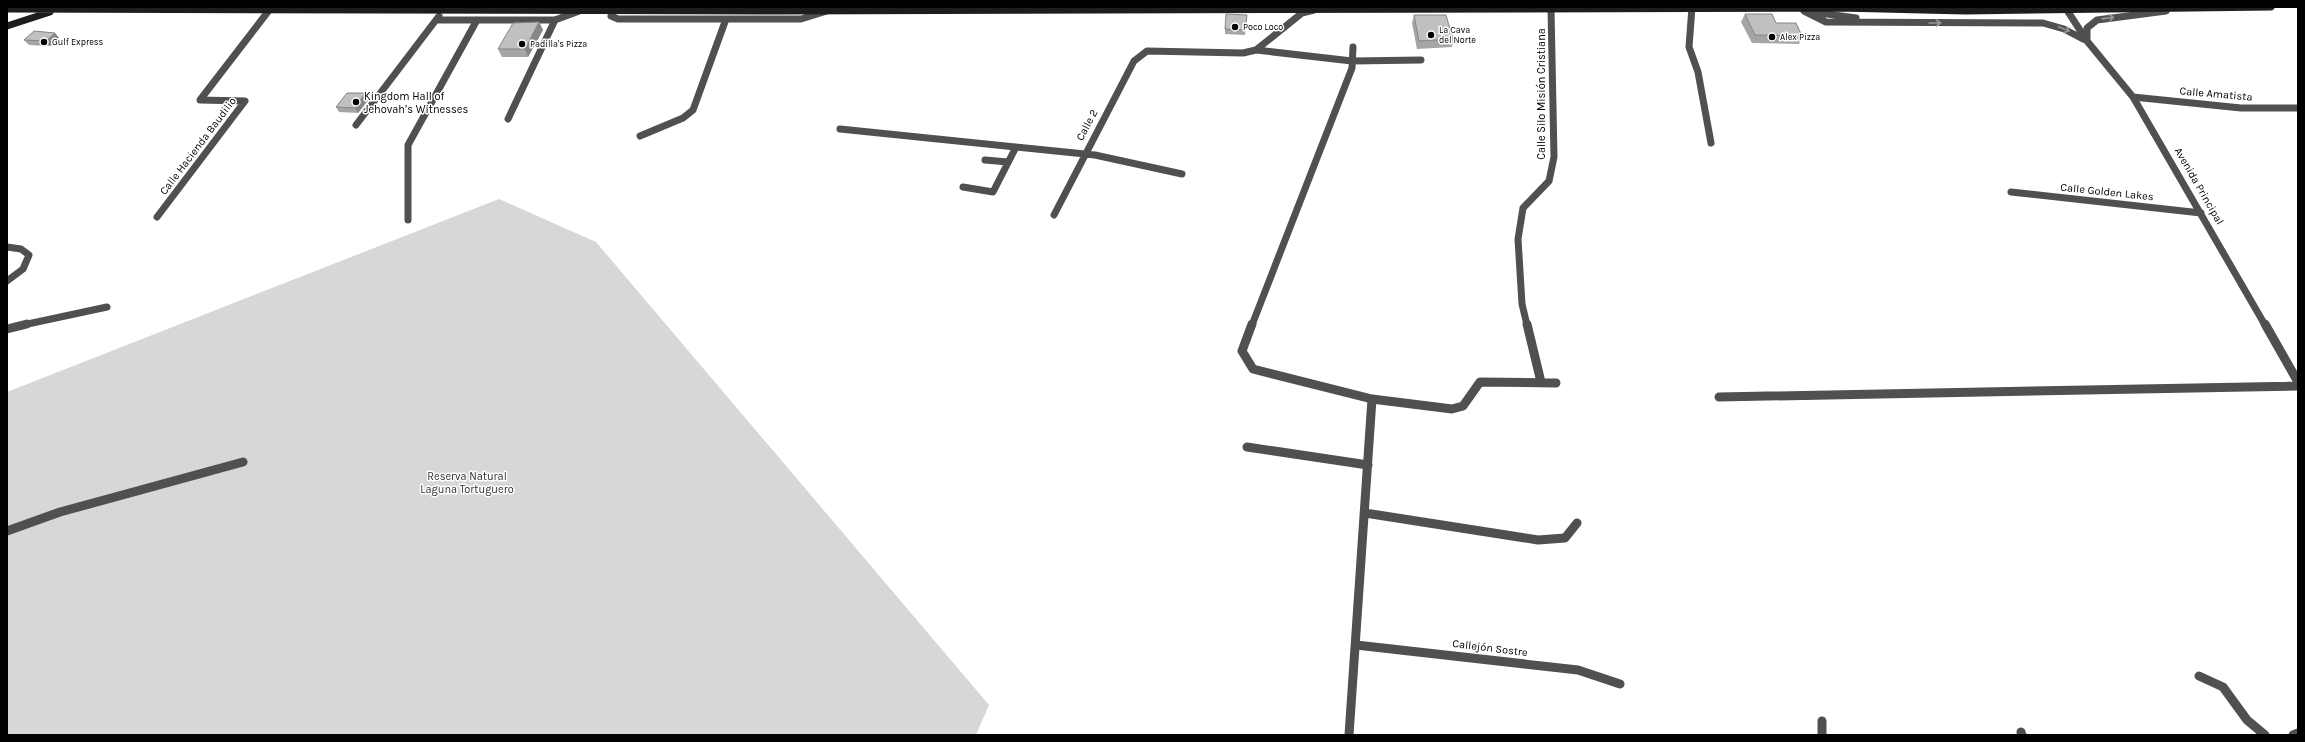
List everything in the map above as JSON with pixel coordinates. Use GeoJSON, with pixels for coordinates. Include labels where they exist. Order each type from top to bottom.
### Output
{"type":"FeatureCollection","features":[{"type":"Feature","properties":{"kind":"main road"},"geometry":{"type":"LineString","coordinates":[[7,8],[614,9],[827,11],[1551,8],[2180,9],[2271,7]]}},
{"type":"Feature","properties":{"kind":"main road"},"geometry":{"type":"LineString","coordinates":[[7,16],[17,8]]}},
{"type":"Feature","properties":{"kind":"main road"},"geometry":{"type":"LineString","coordinates":[[7,26],[45,12],[73,8]]}},
{"type":"Feature","properties":{"kind":"street","name":"Calle Silo Misión Cristiana"},"geometry":{"type":"LineString","coordinates":[[1541,382],[1522,304],[1518,239],[1523,208],[1549,181],[1554,157],[1551,8]]}},
{"type":"Feature","properties":{"kind":"street"},"geometry":{"type":"LineString","coordinates":[[1691,8],[1689,47],[1698,72],[1711,143]]}},
{"type":"Feature","properties":{"kind":"street"},"geometry":{"type":"LineString","coordinates":[[1781,8],[1804,11],[1826,22],[2044,23],[2064,29],[2087,41]]}},
{"type":"Feature","properties":{"kind":"street","name":"Calle Hacienda Baudilio"},"geometry":{"type":"LineString","coordinates":[[157,217],[245,100],[200,100],[270,9]]}},
{"type":"Feature","properties":{"kind":"street"},"geometry":{"type":"LineString","coordinates":[[356,125],[437,20],[443,9]]}},
{"type":"Feature","properties":{"kind":"street"},"geometry":{"type":"LineString","coordinates":[[437,20],[556,20],[585,9]]}},
{"type":"Feature","properties":{"kind":"street"},"geometry":{"type":"LineString","coordinates":[[614,9],[611,16],[618,19],[801,19],[827,11]]}},
{"type":"Feature","properties":{"kind":"street"},"geometry":{"type":"LineString","coordinates":[[1256,50],[1302,13],[1316,9]]}},
{"type":"Feature","properties":{"kind":"street","name":"Avenida Principal"},"geometry":{"type":"LineString","coordinates":[[2066,9],[2087,41],[2133,97],[2298,382]]}},
{"type":"Feature","properties":{"kind":"street"},"geometry":{"type":"LineString","coordinates":[[2087,41],[2085,30],[2088,25],[2097,20],[2180,9]]}},
{"type":"Feature","properties":{"kind":"street"},"geometry":{"type":"LineString","coordinates":[[640,136],[682,118],[693,110],[726,19]]}},
{"type":"Feature","properties":{"kind":"street"},"geometry":{"type":"LineString","coordinates":[[408,220],[408,145],[477,20]]}},
{"type":"Feature","properties":{"kind":"street"},"geometry":{"type":"LineString","coordinates":[[508,119],[556,20]]}},
{"type":"Feature","properties":{"kind":"street"},"geometry":{"type":"LineString","coordinates":[[1353,47],[1352,68],[1242,351],[1253,369],[1372,399],[1452,409],[1463,406],[1480,382],[1556,383]]}},
{"type":"Feature","properties":{"kind":"street"},"geometry":{"type":"LineString","coordinates":[[1256,50],[1352,61],[1422,60]]}},
{"type":"Feature","properties":{"kind":"street","name":"Calle 2"},"geometry":{"type":"LineString","coordinates":[[1054,215],[1084,154],[1134,61],[1147,51],[1243,53],[1256,50]]}},
{"type":"Feature","properties":{"kind":"street","name":"Calle Amatista"},"geometry":{"type":"LineString","coordinates":[[2133,97],[2240,108],[2298,108]]}},
{"type":"Feature","properties":{"kind":"street"},"geometry":{"type":"LineString","coordinates":[[840,129],[1084,154],[1182,174]]}},
{"type":"Feature","properties":{"kind":"street"},"geometry":{"type":"LineString","coordinates":[[963,187],[994,192],[1016,147]]}},
{"type":"Feature","properties":{"kind":"street"},"geometry":{"type":"LineString","coordinates":[[985,160],[1008,162]]}},
{"type":"Feature","properties":{"kind":"street","name":"Calle Golden Lakes"},"geometry":{"type":"LineString","coordinates":[[2011,192],[2201,213]]}},
{"type":"Feature","properties":{"kind":"street"},"geometry":{"type":"LineString","coordinates":[[7,247],[21,250],[29,255],[23,269],[7,281]]}},
{"type":"Feature","properties":{"kind":"street"},"geometry":{"type":"LineString","coordinates":[[7,329],[107,308]]}},
{"type":"Feature","properties":{"kind":"street"},"geometry":{"type":"LineString","coordinates":[[1719,397],[2298,386]]}},
{"type":"Feature","properties":{"kind":"street"},"geometry":{"type":"LineString","coordinates":[[1349,735],[1372,399]]}},
{"type":"Feature","properties":{"kind":"street"},"geometry":{"type":"LineString","coordinates":[[1247,447],[1368,465]]}},
{"type":"Feature","properties":{"kind":"street"},"geometry":{"type":"LineString","coordinates":[[7,531],[60,512],[243,462]]}},
{"type":"Feature","properties":{"kind":"street"},"geometry":{"type":"LineString","coordinates":[[1365,513],[1538,540],[1565,538],[1577,523]]}},
{"type":"Feature","properties":{"kind":"street","name":"Callejón Sostre"},"geometry":{"type":"LineString","coordinates":[[1356,645],[1578,670],[1620,684]]}},
{"type":"Feature","properties":{"kind":"street"},"geometry":{"type":"LineString","coordinates":[[2199,676],[2223,687],[2247,720],[2265,735]]}},
{"type":"Feature","properties":{"kind":"street"},"geometry":{"type":"LineString","coordinates":[[1822,721],[1822,735]]}},
{"type":"Feature","properties":{"kind":"street"},"geometry":{"type":"LineString","coordinates":[[2293,735],[2298,733]]}},
{"type":"Feature","properties":{"kind":"green space","name":"Reserva Natural Laguna Tortuguero"},"geometry":{"type":"Polygon","coordinates":[[[499,199],[596,242],[989,705],[976,735],[7,735],[7,392],[499,199]]]}},
{"type":"Feature","properties":{"kind":"building","name":"Poco Loco"},"geometry":{"type":"Polygon","coordinates":[[[1226,14],[1247,15],[1245,30],[1225,29],[1226,14]]]}},
{"type":"Feature","properties":{"kind":"building"},"geometry":{"type":"Polygon","coordinates":[[[1745,14],[1772,14],[1776,23],[1796,23],[1802,36],[1755,35],[1745,14]]]}},
{"type":"Feature","properties":{"kind":"building","name":"La Cava del Norte"},"geometry":{"type":"Polygon","coordinates":[[[1414,15],[1446,15],[1453,39],[1419,41],[1414,15]]]}},
{"type":"Feature","properties":{"kind":"building"},"geometry":{"type":"Polygon","coordinates":[[[539,22],[525,49],[498,49],[513,23],[539,22]]]}},
{"type":"Feature","properties":{"kind":"building"},"geometry":{"type":"Polygon","coordinates":[[[34,31],[55,33],[46,41],[24,40],[34,31]]]}},
{"type":"Feature","properties":{"kind":"building"},"geometry":{"type":"Polygon","coordinates":[[[347,93],[365,93],[355,108],[336,107],[347,93]]]}},
{"type":"Feature","properties":{"kind":"place","name":"Poco Loco"},"geometry":{"type":"Point","coordinates":[1235,27]}},
{"type":"Feature","properties":{"kind":"place","name":"La Cava del Norte"},"geometry":{"type":"Point","coordinates":[1431,35]}},
{"type":"Feature","properties":{"kind":"place","name":"Alex Pizza"},"geometry":{"type":"Point","coordinates":[1772,37]}},
{"type":"Feature","properties":{"kind":"place","name":"Gulf Express"},"geometry":{"type":"Point","coordinates":[44,42]}},
{"type":"Feature","properties":{"kind":"place","name":"Padilla's Pizza"},"geometry":{"type":"Point","coordinates":[522,44]}},
{"type":"Feature","properties":{"kind":"place","name":"Kingdom Hall of Jehovah’s Witnesses"},"geometry":{"type":"Point","coordinates":[356,102]}}]}
